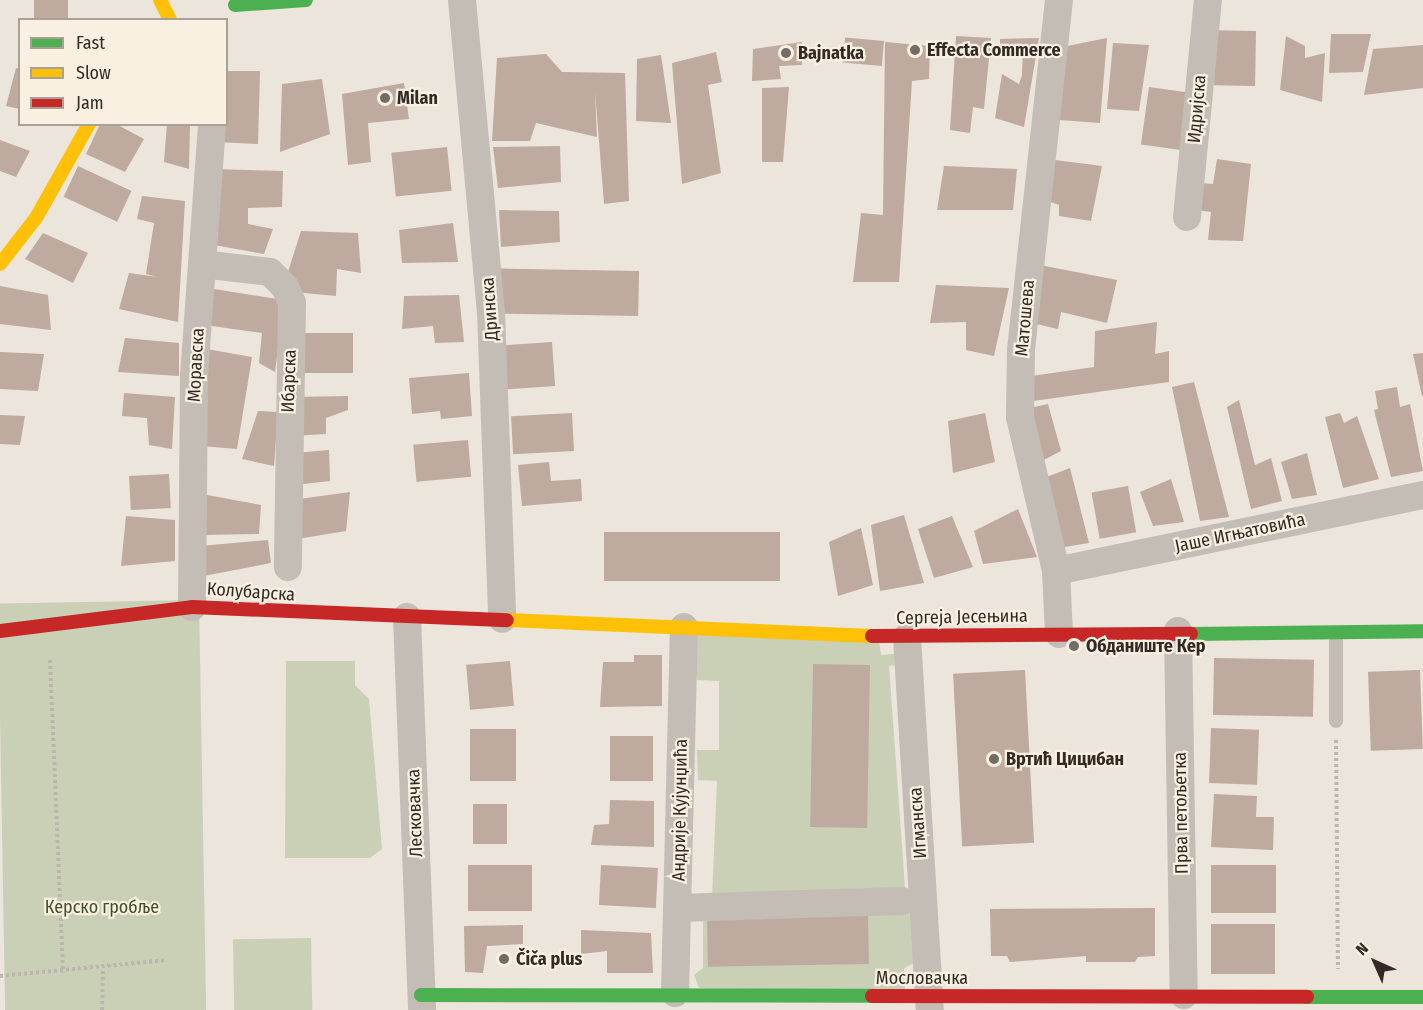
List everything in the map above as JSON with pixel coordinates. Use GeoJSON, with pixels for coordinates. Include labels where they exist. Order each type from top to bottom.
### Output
{"type":"FeatureCollection","features":[{"type":"Feature","properties":{"kind":"street"},"geometry":{"type":"LineString","coordinates":[[227,18],[236,3],[306,0]]}},
{"type":"Feature","properties":{"kind":"street","name":"Дринска"},"geometry":{"type":"LineString","coordinates":[[462,0],[491,312],[502,619]]}},
{"type":"Feature","properties":{"kind":"street","name":"Матошева"},"geometry":{"type":"LineString","coordinates":[[1059,0],[1021,351],[1020,406],[1056,571],[1059,634]]}},
{"type":"Feature","properties":{"kind":"street","name":"Идријска"},"geometry":{"type":"LineString","coordinates":[[1187,217],[1208,0]]}},
{"type":"Feature","properties":{"kind":"street"},"geometry":{"type":"LineString","coordinates":[[150,18],[160,1]]}},
{"type":"Feature","properties":{"kind":"street"},"geometry":{"type":"LineString","coordinates":[[160,1],[169,18]]}},
{"type":"Feature","properties":{"kind":"street"},"geometry":{"type":"LineString","coordinates":[[0,264],[31,225],[88,126]]}},
{"type":"Feature","properties":{"kind":"street","name":"Моравска"},"geometry":{"type":"LineString","coordinates":[[192,607],[194,376],[212,126]]}},
{"type":"Feature","properties":{"kind":"street","name":"Ибарска"},"geometry":{"type":"LineString","coordinates":[[201,264],[270,272],[285,287],[292,303],[288,567]]}},
{"type":"Feature","properties":{"kind":"street","name":"Јаше Игњатовића"},"geometry":{"type":"LineString","coordinates":[[1056,571],[1423,495]]}},
{"type":"Feature","properties":{"kind":"street","name":"Колубарска"},"geometry":{"type":"LineString","coordinates":[[0,631],[192,607],[502,619]]}},
{"type":"Feature","properties":{"kind":"street","name":"Лесковачка"},"geometry":{"type":"LineString","coordinates":[[407,617],[422,1002]]}},
{"type":"Feature","properties":{"kind":"street","name":"Сергеја Јесењина"},"geometry":{"type":"LineString","coordinates":[[502,619],[907,637],[1178,631],[1336,633],[1423,631]]}},
{"type":"Feature","properties":{"kind":"street","name":"Андрије Кујунџића"},"geometry":{"type":"LineString","coordinates":[[675,993],[684,627]]}},
{"type":"Feature","properties":{"kind":"street","name":"Прва петољетка"},"geometry":{"type":"LineString","coordinates":[[1178,631],[1184,994]]}},
{"type":"Feature","properties":{"kind":"street","name":"Игманска"},"geometry":{"type":"LineString","coordinates":[[907,637],[929,1004]]}},
{"type":"Feature","properties":{"kind":"street"},"geometry":{"type":"LineString","coordinates":[[677,908],[902,901]]}},
{"type":"Feature","properties":{"kind":"street","name":"Мословачка"},"geometry":{"type":"LineString","coordinates":[[422,1002],[675,993],[929,1004],[1184,994],[1423,997]]}},
{"type":"Feature","properties":{"kind":"lane"},"geometry":{"type":"LineString","coordinates":[[1336,633],[1336,721]]}},
{"type":"Feature","properties":{"kind":"path"},"geometry":{"type":"LineString","coordinates":[[50,660],[63,973]]}},
{"type":"Feature","properties":{"kind":"path"},"geometry":{"type":"LineString","coordinates":[[1336,721],[1338,997]]}},
{"type":"Feature","properties":{"kind":"path"},"geometry":{"type":"LineString","coordinates":[[0,976],[63,973],[167,960]]}},
{"type":"Feature","properties":{"kind":"path"},"geometry":{"type":"LineString","coordinates":[[102,1010],[103,969]]}},
{"type":"Feature","properties":{"kind":"green space","name":"Керско гробље"},"geometry":{"type":"Polygon","coordinates":[[[199,600],[206,1010],[5,1010],[0,603],[199,600]]]}},
{"type":"Feature","properties":{"kind":"green space"},"geometry":{"type":"Polygon","coordinates":[[[694,634],[879,641],[881,655],[904,653],[904,664],[889,666],[906,901],[923,959],[904,968],[905,992],[699,988],[694,975],[703,968],[703,913],[712,898],[717,781],[698,780],[697,750],[719,750],[719,681],[697,680],[694,634]]]}},
{"type":"Feature","properties":{"kind":"green space"},"geometry":{"type":"Polygon","coordinates":[[[286,661],[355,661],[355,685],[369,699],[382,849],[370,858],[285,858],[286,661]]]}},
{"type":"Feature","properties":{"kind":"green space"},"geometry":{"type":"Polygon","coordinates":[[[311,938],[312,1010],[234,1010],[233,939],[311,938]]]}},
{"type":"Feature","properties":{"kind":"building"},"geometry":{"type":"Polygon","coordinates":[[[34,0],[68,0],[68,18],[34,18],[34,0]]]}},
{"type":"Feature","properties":{"kind":"building"},"geometry":{"type":"Polygon","coordinates":[[[1215,30],[1256,31],[1255,86],[1214,85],[1215,30]]]}},
{"type":"Feature","properties":{"kind":"building"},"geometry":{"type":"Polygon","coordinates":[[[1331,34],[1371,34],[1363,72],[1329,73],[1331,34]]]}},
{"type":"Feature","properties":{"kind":"building"},"geometry":{"type":"Polygon","coordinates":[[[956,36],[991,38],[984,109],[973,107],[970,133],[950,130],[956,36]]]}},
{"type":"Feature","properties":{"kind":"building"},"geometry":{"type":"Polygon","coordinates":[[[1286,36],[1305,46],[1305,58],[1325,53],[1322,102],[1280,90],[1286,36]]]}},
{"type":"Feature","properties":{"kind":"building"},"geometry":{"type":"Polygon","coordinates":[[[845,38],[884,41],[882,66],[843,63],[845,38]]]}},
{"type":"Feature","properties":{"kind":"building"},"geometry":{"type":"Polygon","coordinates":[[[1039,38],[1024,127],[995,118],[1002,74],[1019,84],[1022,75],[1023,46],[1000,45],[1000,39],[1039,38]]]}},
{"type":"Feature","properties":{"kind":"building"},"geometry":{"type":"Polygon","coordinates":[[[1107,38],[1100,123],[1059,120],[1067,46],[1107,38]]]}},
{"type":"Feature","properties":{"kind":"building"},"geometry":{"type":"Polygon","coordinates":[[[802,42],[802,65],[779,66],[781,79],[752,81],[753,49],[802,42]]]}},
{"type":"Feature","properties":{"kind":"building"},"geometry":{"type":"Polygon","coordinates":[[[885,42],[930,46],[929,79],[912,81],[899,282],[853,282],[861,213],[883,215],[885,42]]]}},
{"type":"Feature","properties":{"kind":"building"},"geometry":{"type":"Polygon","coordinates":[[[1113,43],[1149,45],[1139,111],[1107,109],[1113,43]]]}},
{"type":"Feature","properties":{"kind":"building"},"geometry":{"type":"Polygon","coordinates":[[[1423,45],[1423,88],[1364,95],[1373,49],[1423,45]]]}},
{"type":"Feature","properties":{"kind":"building"},"geometry":{"type":"Polygon","coordinates":[[[716,52],[722,82],[708,85],[721,173],[682,184],[672,63],[716,52]]]}},
{"type":"Feature","properties":{"kind":"building"},"geometry":{"type":"Polygon","coordinates":[[[546,54],[562,72],[625,73],[629,201],[604,204],[595,91],[597,137],[536,123],[530,141],[492,141],[497,58],[546,54]]]}},
{"type":"Feature","properties":{"kind":"building"},"geometry":{"type":"Polygon","coordinates":[[[661,55],[671,123],[636,121],[637,59],[661,55]]]}},
{"type":"Feature","properties":{"kind":"building"},"geometry":{"type":"Polygon","coordinates":[[[16,68],[18,68],[18,109],[6,106],[16,68]]]}},
{"type":"Feature","properties":{"kind":"building"},"geometry":{"type":"Polygon","coordinates":[[[228,71],[260,71],[258,144],[218,142],[219,126],[228,126],[228,71]]]}},
{"type":"Feature","properties":{"kind":"building"},"geometry":{"type":"Polygon","coordinates":[[[322,79],[330,134],[280,152],[282,84],[322,79]]]}},
{"type":"Feature","properties":{"kind":"building"},"geometry":{"type":"Polygon","coordinates":[[[404,83],[409,119],[368,123],[371,162],[348,165],[342,94],[404,83]]]}},
{"type":"Feature","properties":{"kind":"building"},"geometry":{"type":"Polygon","coordinates":[[[789,87],[783,162],[762,162],[762,88],[789,87]]]}},
{"type":"Feature","properties":{"kind":"building"},"geometry":{"type":"Polygon","coordinates":[[[1149,87],[1191,93],[1183,150],[1141,144],[1149,87]]]}},
{"type":"Feature","properties":{"kind":"building"},"geometry":{"type":"Polygon","coordinates":[[[99,126],[120,126],[144,139],[125,172],[86,154],[99,126]]]}},
{"type":"Feature","properties":{"kind":"building"},"geometry":{"type":"Polygon","coordinates":[[[167,126],[190,126],[189,169],[164,162],[167,126]]]}},
{"type":"Feature","properties":{"kind":"building"},"geometry":{"type":"Polygon","coordinates":[[[0,140],[30,151],[16,177],[0,171],[0,140]]]}},
{"type":"Feature","properties":{"kind":"building"},"geometry":{"type":"Polygon","coordinates":[[[560,146],[561,182],[498,188],[493,147],[560,146]]]}},
{"type":"Feature","properties":{"kind":"building"},"geometry":{"type":"Polygon","coordinates":[[[447,147],[452,191],[396,197],[391,153],[447,147]]]}},
{"type":"Feature","properties":{"kind":"building"},"geometry":{"type":"Polygon","coordinates":[[[1217,159],[1251,164],[1243,241],[1208,240],[1211,212],[1196,210],[1201,183],[1213,184],[1217,159]]]}},
{"type":"Feature","properties":{"kind":"building"},"geometry":{"type":"Polygon","coordinates":[[[1055,160],[1102,166],[1091,221],[1059,216],[1059,205],[1048,201],[1055,160]]]}},
{"type":"Feature","properties":{"kind":"building"},"geometry":{"type":"Polygon","coordinates":[[[78,166],[131,191],[117,222],[64,197],[78,166]]]}},
{"type":"Feature","properties":{"kind":"building"},"geometry":{"type":"Polygon","coordinates":[[[944,166],[1017,169],[1013,210],[937,210],[944,166]]]}},
{"type":"Feature","properties":{"kind":"building"},"geometry":{"type":"Polygon","coordinates":[[[213,169],[283,171],[282,207],[248,208],[248,224],[273,229],[264,254],[214,245],[213,169]]]}},
{"type":"Feature","properties":{"kind":"building"},"geometry":{"type":"Polygon","coordinates":[[[142,196],[185,201],[178,322],[119,309],[129,273],[158,277],[146,274],[154,223],[137,219],[142,196]]]}},
{"type":"Feature","properties":{"kind":"building"},"geometry":{"type":"Polygon","coordinates":[[[499,210],[559,211],[560,242],[501,247],[499,210]]]}},
{"type":"Feature","properties":{"kind":"building"},"geometry":{"type":"Polygon","coordinates":[[[453,223],[458,262],[402,263],[399,230],[453,223]]]}},
{"type":"Feature","properties":{"kind":"building"},"geometry":{"type":"Polygon","coordinates":[[[301,231],[358,233],[361,273],[337,269],[336,296],[294,292],[286,278],[301,231]]]}},
{"type":"Feature","properties":{"kind":"building"},"geometry":{"type":"Polygon","coordinates":[[[43,233],[88,253],[73,283],[25,259],[43,233]]]}},
{"type":"Feature","properties":{"kind":"building"},"geometry":{"type":"Polygon","coordinates":[[[1040,265],[1117,280],[1107,323],[1061,312],[1058,329],[1032,323],[1040,265]]]}},
{"type":"Feature","properties":{"kind":"building"},"geometry":{"type":"Polygon","coordinates":[[[500,269],[639,271],[638,316],[499,314],[500,269]]]}},
{"type":"Feature","properties":{"kind":"building"},"geometry":{"type":"Polygon","coordinates":[[[936,285],[1009,288],[994,356],[966,350],[966,322],[930,323],[936,285]]]}},
{"type":"Feature","properties":{"kind":"building"},"geometry":{"type":"Polygon","coordinates":[[[0,286],[48,295],[51,330],[0,324],[0,286]]]}},
{"type":"Feature","properties":{"kind":"building"},"geometry":{"type":"Polygon","coordinates":[[[208,288],[277,299],[281,326],[275,372],[259,363],[262,333],[205,325],[208,288]]]}},
{"type":"Feature","properties":{"kind":"building"},"geometry":{"type":"Polygon","coordinates":[[[459,295],[464,342],[435,343],[433,326],[402,329],[404,296],[459,295]]]}},
{"type":"Feature","properties":{"kind":"building"},"geometry":{"type":"Polygon","coordinates":[[[1157,322],[1155,354],[1169,351],[1169,382],[1026,402],[1025,377],[1094,367],[1095,331],[1157,322]]]}},
{"type":"Feature","properties":{"kind":"building"},"geometry":{"type":"Polygon","coordinates":[[[298,333],[353,333],[353,373],[298,373],[298,333]]]}},
{"type":"Feature","properties":{"kind":"building"},"geometry":{"type":"Polygon","coordinates":[[[125,338],[179,343],[179,376],[118,372],[125,338]]]}},
{"type":"Feature","properties":{"kind":"building"},"geometry":{"type":"Polygon","coordinates":[[[552,342],[555,386],[505,389],[502,345],[552,342]]]}},
{"type":"Feature","properties":{"kind":"building"},"geometry":{"type":"Polygon","coordinates":[[[201,348],[252,357],[237,449],[201,446],[201,348]]]}},
{"type":"Feature","properties":{"kind":"building"},"geometry":{"type":"Polygon","coordinates":[[[0,352],[44,354],[38,391],[0,389],[0,352]]]}},
{"type":"Feature","properties":{"kind":"building"},"geometry":{"type":"Polygon","coordinates":[[[1423,353],[1423,396],[1422,396],[1413,354],[1423,353]]]}},
{"type":"Feature","properties":{"kind":"building"},"geometry":{"type":"Polygon","coordinates":[[[469,373],[472,416],[441,419],[440,411],[412,414],[409,378],[469,373]]]}},
{"type":"Feature","properties":{"kind":"building"},"geometry":{"type":"Polygon","coordinates":[[[1194,382],[1229,517],[1200,521],[1172,387],[1194,382]]]}},
{"type":"Feature","properties":{"kind":"building"},"geometry":{"type":"Polygon","coordinates":[[[1397,387],[1400,407],[1410,404],[1423,471],[1391,477],[1374,410],[1378,409],[1375,391],[1397,387]]]}},
{"type":"Feature","properties":{"kind":"building"},"geometry":{"type":"Polygon","coordinates":[[[124,393],[175,397],[172,449],[149,445],[147,418],[122,416],[124,393]]]}},
{"type":"Feature","properties":{"kind":"building"},"geometry":{"type":"Polygon","coordinates":[[[348,396],[348,410],[326,418],[326,434],[293,436],[295,397],[348,396]]]}},
{"type":"Feature","properties":{"kind":"building"},"geometry":{"type":"Polygon","coordinates":[[[1239,400],[1255,465],[1271,458],[1282,501],[1251,509],[1227,407],[1239,400]]]}},
{"type":"Feature","properties":{"kind":"building"},"geometry":{"type":"Polygon","coordinates":[[[1048,404],[1061,451],[1038,463],[1025,409],[1048,404]]]}},
{"type":"Feature","properties":{"kind":"building"},"geometry":{"type":"Polygon","coordinates":[[[258,411],[278,412],[274,466],[242,459],[258,411]]]}},
{"type":"Feature","properties":{"kind":"building"},"geometry":{"type":"Polygon","coordinates":[[[572,413],[574,451],[513,454],[511,416],[572,413]]]}},
{"type":"Feature","properties":{"kind":"building"},"geometry":{"type":"Polygon","coordinates":[[[985,413],[995,462],[953,473],[948,421],[985,413]]]}},
{"type":"Feature","properties":{"kind":"building"},"geometry":{"type":"Polygon","coordinates":[[[1340,413],[1344,423],[1357,416],[1379,479],[1343,488],[1325,417],[1340,413]]]}},
{"type":"Feature","properties":{"kind":"building"},"geometry":{"type":"Polygon","coordinates":[[[0,415],[25,416],[20,445],[0,444],[0,415]]]}},
{"type":"Feature","properties":{"kind":"building"},"geometry":{"type":"Polygon","coordinates":[[[468,440],[471,477],[416,482],[413,445],[468,440]]]}},
{"type":"Feature","properties":{"kind":"building"},"geometry":{"type":"Polygon","coordinates":[[[329,450],[330,481],[295,485],[295,453],[329,450]]]}},
{"type":"Feature","properties":{"kind":"building"},"geometry":{"type":"Polygon","coordinates":[[[1307,453],[1317,495],[1292,499],[1281,462],[1307,453]]]}},
{"type":"Feature","properties":{"kind":"building"},"geometry":{"type":"Polygon","coordinates":[[[549,462],[551,481],[581,479],[582,501],[522,506],[518,465],[549,462]]]}},
{"type":"Feature","properties":{"kind":"building"},"geometry":{"type":"Polygon","coordinates":[[[1070,468],[1089,543],[1058,548],[1044,478],[1070,468]]]}},
{"type":"Feature","properties":{"kind":"building"},"geometry":{"type":"Polygon","coordinates":[[[169,474],[171,508],[131,510],[129,476],[169,474]]]}},
{"type":"Feature","properties":{"kind":"building"},"geometry":{"type":"Polygon","coordinates":[[[1171,479],[1184,522],[1153,526],[1140,492],[1171,479]]]}},
{"type":"Feature","properties":{"kind":"building"},"geometry":{"type":"Polygon","coordinates":[[[1128,486],[1136,532],[1100,539],[1092,492],[1128,486]]]}},
{"type":"Feature","properties":{"kind":"building"},"geometry":{"type":"Polygon","coordinates":[[[350,492],[346,531],[297,539],[292,500],[350,492]]]}},
{"type":"Feature","properties":{"kind":"building"},"geometry":{"type":"Polygon","coordinates":[[[207,495],[261,505],[259,534],[202,535],[207,495]]]}},
{"type":"Feature","properties":{"kind":"building"},"geometry":{"type":"Polygon","coordinates":[[[1018,509],[1037,557],[983,564],[974,531],[1018,509]]]}},
{"type":"Feature","properties":{"kind":"building"},"geometry":{"type":"Polygon","coordinates":[[[904,515],[924,583],[880,591],[871,525],[904,515]]]}},
{"type":"Feature","properties":{"kind":"building"},"geometry":{"type":"Polygon","coordinates":[[[126,516],[175,520],[175,561],[121,566],[126,516]]]}},
{"type":"Feature","properties":{"kind":"building"},"geometry":{"type":"Polygon","coordinates":[[[952,516],[973,567],[934,578],[918,529],[952,516]]]}},
{"type":"Feature","properties":{"kind":"building"},"geometry":{"type":"Polygon","coordinates":[[[861,528],[873,585],[838,596],[829,542],[861,528]]]}},
{"type":"Feature","properties":{"kind":"building"},"geometry":{"type":"Polygon","coordinates":[[[604,532],[780,532],[780,581],[604,581],[604,532]]]}},
{"type":"Feature","properties":{"kind":"building"},"geometry":{"type":"Polygon","coordinates":[[[268,540],[271,563],[198,577],[200,546],[268,540]]]}},
{"type":"Feature","properties":{"kind":"building"},"geometry":{"type":"Polygon","coordinates":[[[634,655],[662,655],[662,706],[600,707],[603,662],[634,662],[634,655]]]}},
{"type":"Feature","properties":{"kind":"building"},"geometry":{"type":"Polygon","coordinates":[[[1214,658],[1314,660],[1313,717],[1213,715],[1214,658]]]}},
{"type":"Feature","properties":{"kind":"building"},"geometry":{"type":"Polygon","coordinates":[[[510,661],[514,706],[470,710],[466,665],[510,661]]]}},
{"type":"Feature","properties":{"kind":"building"},"geometry":{"type":"Polygon","coordinates":[[[813,664],[870,665],[867,828],[810,827],[813,664]]]}},
{"type":"Feature","properties":{"kind":"building","name":"Вртић Цицибан"},"geometry":{"type":"Polygon","coordinates":[[[1025,670],[1034,843],[962,847],[953,674],[1025,670]]]}},
{"type":"Feature","properties":{"kind":"building"},"geometry":{"type":"Polygon","coordinates":[[[1420,670],[1423,749],[1371,751],[1368,672],[1420,670]]]}},
{"type":"Feature","properties":{"kind":"building"},"geometry":{"type":"Polygon","coordinates":[[[1211,728],[1259,730],[1257,785],[1209,783],[1211,728]]]}},
{"type":"Feature","properties":{"kind":"building"},"geometry":{"type":"Polygon","coordinates":[[[470,729],[516,729],[516,781],[470,781],[470,729]]]}},
{"type":"Feature","properties":{"kind":"building"},"geometry":{"type":"Polygon","coordinates":[[[610,736],[653,736],[653,781],[610,781],[610,736]]]}},
{"type":"Feature","properties":{"kind":"building"},"geometry":{"type":"Polygon","coordinates":[[[1214,794],[1257,796],[1256,817],[1274,817],[1273,850],[1211,847],[1214,794]]]}},
{"type":"Feature","properties":{"kind":"building"},"geometry":{"type":"Polygon","coordinates":[[[610,800],[654,801],[654,847],[591,845],[594,825],[609,824],[610,800]]]}},
{"type":"Feature","properties":{"kind":"building"},"geometry":{"type":"Polygon","coordinates":[[[473,804],[507,804],[507,844],[473,844],[473,804]]]}},
{"type":"Feature","properties":{"kind":"building"},"geometry":{"type":"Polygon","coordinates":[[[468,865],[532,865],[532,911],[468,911],[468,865]]]}},
{"type":"Feature","properties":{"kind":"building"},"geometry":{"type":"Polygon","coordinates":[[[601,865],[658,868],[656,908],[599,905],[601,865]]]}},
{"type":"Feature","properties":{"kind":"building"},"geometry":{"type":"Polygon","coordinates":[[[1211,865],[1276,865],[1276,913],[1211,913],[1211,865]]]}},
{"type":"Feature","properties":{"kind":"building"},"geometry":{"type":"Polygon","coordinates":[[[1155,908],[1155,956],[1138,957],[1135,962],[1086,962],[1086,956],[1010,962],[1007,956],[991,956],[990,909],[1155,908]]]}},
{"type":"Feature","properties":{"kind":"building"},"geometry":{"type":"Polygon","coordinates":[[[868,913],[869,964],[708,967],[707,916],[868,913]]]}},
{"type":"Feature","properties":{"kind":"building"},"geometry":{"type":"Polygon","coordinates":[[[1211,924],[1275,924],[1275,974],[1211,974],[1211,924]]]}},
{"type":"Feature","properties":{"kind":"building"},"geometry":{"type":"Polygon","coordinates":[[[523,925],[523,944],[487,946],[483,973],[465,972],[464,926],[523,925]]]}},
{"type":"Feature","properties":{"kind":"building"},"geometry":{"type":"Polygon","coordinates":[[[581,930],[651,933],[653,973],[607,973],[607,951],[581,954],[581,930]]]}},
{"type":"Feature","properties":{"kind":"traffic: fast"},"geometry":{"type":"LineString","coordinates":[[235,5],[306,0]]}},
{"type":"Feature","properties":{"kind":"traffic: fast"},"geometry":{"type":"LineString","coordinates":[[1191,634],[1423,631]]}},
{"type":"Feature","properties":{"kind":"traffic: fast"},"geometry":{"type":"LineString","coordinates":[[421,995],[872,996]]}},
{"type":"Feature","properties":{"kind":"traffic: fast"},"geometry":{"type":"LineString","coordinates":[[1307,997],[1423,997]]}},
{"type":"Feature","properties":{"kind":"traffic: slow"},"geometry":{"type":"LineString","coordinates":[[160,0],[169,18]]}},
{"type":"Feature","properties":{"kind":"traffic: slow"},"geometry":{"type":"LineString","coordinates":[[0,264],[36,218],[88,126]]}},
{"type":"Feature","properties":{"kind":"traffic: slow"},"geometry":{"type":"LineString","coordinates":[[507,620],[872,636]]}},
{"type":"Feature","properties":{"kind":"traffic: jam"},"geometry":{"type":"LineString","coordinates":[[0,631],[192,607],[507,620]]}},
{"type":"Feature","properties":{"kind":"traffic: jam"},"geometry":{"type":"LineString","coordinates":[[872,636],[1191,634]]}},
{"type":"Feature","properties":{"kind":"traffic: jam"},"geometry":{"type":"LineString","coordinates":[[872,996],[1307,997]]}},
{"type":"Feature","properties":{"kind":"place","name":"Effecta Commerce"},"geometry":{"type":"Point","coordinates":[915,50]}},
{"type":"Feature","properties":{"kind":"place","name":"Bajnatka"},"geometry":{"type":"Point","coordinates":[786,53]}},
{"type":"Feature","properties":{"kind":"place","name":"Milan"},"geometry":{"type":"Point","coordinates":[385,98]}},
{"type":"Feature","properties":{"kind":"place","name":"Обданиште Кер"},"geometry":{"type":"Point","coordinates":[1074,646]}},
{"type":"Feature","properties":{"kind":"place","name":"Вртић Цицибан"},"geometry":{"type":"Point","coordinates":[994,759]}},
{"type":"Feature","properties":{"kind":"place","name":"Čiča plus"},"geometry":{"type":"Point","coordinates":[504,959]}}]}
